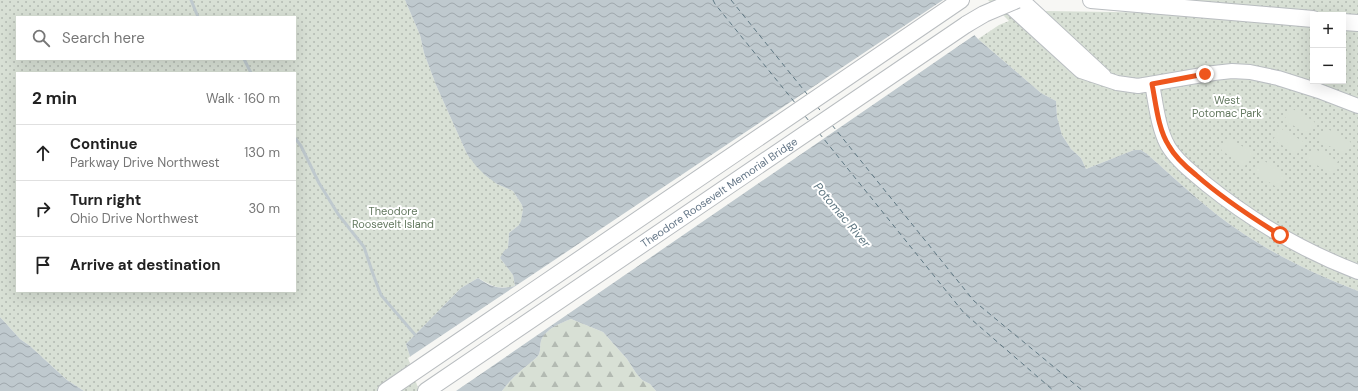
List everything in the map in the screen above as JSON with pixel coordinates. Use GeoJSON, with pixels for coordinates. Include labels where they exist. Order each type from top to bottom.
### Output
{"type":"FeatureCollection","features":[{"type":"Feature","properties":{"kind":"highway","name":"Theodore Roosevelt Memorial Bridge"},"geometry":{"type":"LineString","coordinates":[[386,391],[961,0]]}},
{"type":"Feature","properties":{"kind":"highway","name":"Theodore Roosevelt Memorial Bridge"},"geometry":{"type":"LineString","coordinates":[[426,391],[956,31],[984,14],[1017,0]]}},
{"type":"Feature","properties":{"kind":"highway"},"geometry":{"type":"LineString","coordinates":[[1091,0],[1310,19]]}},
{"type":"Feature","properties":{"kind":"highway"},"geometry":{"type":"LineString","coordinates":[[1346,22],[1358,23]]}},
{"type":"Feature","properties":{"kind":"main road"},"geometry":{"type":"LineString","coordinates":[[1003,0],[1081,71],[1109,80],[1131,85],[1152,84],[1210,74],[1242,72],[1278,78],[1319,91],[1358,106]]}},
{"type":"Feature","properties":{"kind":"main road"},"geometry":{"type":"LineString","coordinates":[[1022,0],[1109,80]]}},
{"type":"Feature","properties":{"kind":"main road"},"geometry":{"type":"LineString","coordinates":[[1152,84],[1165,139],[1169,147],[1187,167],[1219,195],[1259,222],[1302,247],[1358,272]]}},
{"type":"Feature","properties":{"kind":"main road"},"geometry":{"type":"LineString","coordinates":[[1319,91],[1358,98]]}},
{"type":"Feature","properties":{"kind":"green space","name":"Theodore Roosevelt Island"},"geometry":{"type":"Polygon","coordinates":[[[0,0],[405,0],[420,35],[424,53],[436,85],[467,154],[497,184],[513,191],[522,205],[523,209],[521,222],[509,233],[508,248],[500,258],[513,275],[515,286],[504,288],[487,283],[478,278],[461,288],[406,344],[421,391],[84,391],[67,380],[30,346],[20,339],[0,317],[0,0]]]}},
{"type":"Feature","properties":{"kind":"green space","name":"West Potomac Park"},"geometry":{"type":"Polygon","coordinates":[[[988,0],[1031,0],[1044,11],[1177,13],[1310,25],[1310,84],[1346,84],[1346,27],[1358,29],[1358,291],[1321,276],[1284,258],[1232,226],[1141,150],[1134,150],[1086,169],[1081,158],[1071,149],[1062,135],[1057,117],[1056,101],[1041,93],[978,39],[999,25],[1009,21],[988,0]]]}},
{"type":"Feature","properties":{"kind":"green space"},"geometry":{"type":"Polygon","coordinates":[[[1131,0],[1358,0],[1358,21],[1346,16],[1346,12],[1310,12],[1310,15],[1131,0]]]}},
{"type":"Feature","properties":{"kind":"green space"},"geometry":{"type":"Polygon","coordinates":[[[1291,108],[1315,122],[1308,134],[1284,120],[1291,108]]]}},
{"type":"Feature","properties":{"kind":"green space"},"geometry":{"type":"Polygon","coordinates":[[[1280,128],[1304,142],[1297,154],[1273,140],[1280,128]]]}},
{"type":"Feature","properties":{"kind":"green space"},"geometry":{"type":"Polygon","coordinates":[[[1326,128],[1351,142],[1343,154],[1319,140],[1326,128]]]}},
{"type":"Feature","properties":{"kind":"green space"},"geometry":{"type":"Polygon","coordinates":[[[1229,138],[1253,153],[1245,166],[1221,150],[1229,138]]]}},
{"type":"Feature","properties":{"kind":"green space"},"geometry":{"type":"Polygon","coordinates":[[[1313,148],[1338,161],[1332,173],[1307,160],[1313,148]]]}},
{"type":"Feature","properties":{"kind":"green space"},"geometry":{"type":"Polygon","coordinates":[[[1263,160],[1287,176],[1278,188],[1254,172],[1263,160]]]}},
{"type":"Feature","properties":{"kind":"green space"},"geometry":{"type":"Polygon","coordinates":[[[571,319],[603,332],[627,359],[642,380],[650,384],[656,391],[502,391],[514,377],[538,356],[541,341],[546,333],[554,327],[571,319]]]}},
{"type":"Feature","properties":{"kind":"water","name":"Potomac River"},"geometry":{"type":"Polygon","coordinates":[[[405,0],[943,0],[978,39],[1041,93],[1056,101],[1057,117],[1062,135],[1071,149],[1081,158],[1086,169],[1134,150],[1141,150],[1232,226],[1284,258],[1321,276],[1358,291],[1358,391],[656,391],[650,384],[642,380],[627,359],[603,332],[571,319],[554,327],[546,333],[541,341],[538,356],[514,377],[502,391],[421,391],[406,344],[461,288],[478,278],[495,287],[504,288],[515,286],[513,275],[500,258],[504,251],[508,248],[509,233],[519,225],[521,221],[523,209],[513,191],[497,184],[485,175],[467,154],[436,85],[424,53],[420,35],[405,0]]]}},
{"type":"Feature","properties":{"kind":"water"},"geometry":{"type":"Polygon","coordinates":[[[0,317],[20,339],[30,346],[67,380],[84,391],[0,391],[0,317]]]}},
{"type":"Feature","properties":{"kind":"pier"},"geometry":{"type":"Polygon","coordinates":[[[945,0],[966,25],[976,34],[456,391],[419,391],[408,358],[945,0]]]}},
{"type":"Feature","properties":{"kind":"waterway"},"geometry":{"type":"LineString","coordinates":[[191,0],[198,16]]}},
{"type":"Feature","properties":{"kind":"waterway"},"geometry":{"type":"LineString","coordinates":[[244,60],[250,72]]}},
{"type":"Feature","properties":{"kind":"waterway"},"geometry":{"type":"LineString","coordinates":[[296,139],[301,146],[319,183],[338,214],[364,247],[381,295],[417,337]]}},
{"type":"Feature","properties":{"kind":"ferry route"},"geometry":{"type":"LineString","coordinates":[[713,0],[796,104]]}},
{"type":"Feature","properties":{"kind":"ferry route"},"geometry":{"type":"LineString","coordinates":[[731,0],[807,94]]}},
{"type":"Feature","properties":{"kind":"ferry route"},"geometry":{"type":"LineString","coordinates":[[817,106],[822,113]]}},
{"type":"Feature","properties":{"kind":"ferry route"},"geometry":{"type":"LineString","coordinates":[[805,116],[809,121]]}},
{"type":"Feature","properties":{"kind":"ferry route"},"geometry":{"type":"LineString","coordinates":[[832,125],[974,301],[1083,391]]}},
{"type":"Feature","properties":{"kind":"ferry route"},"geometry":{"type":"LineString","coordinates":[[819,133],[964,313],[1054,391]]}},
{"type":"Feature","properties":{"kind":"route"},"geometry":{"type":"LineString","coordinates":[[1205,74],[1152,84],[1165,139],[1175,154],[1202,181],[1238,209],[1280,235]]}}]}
